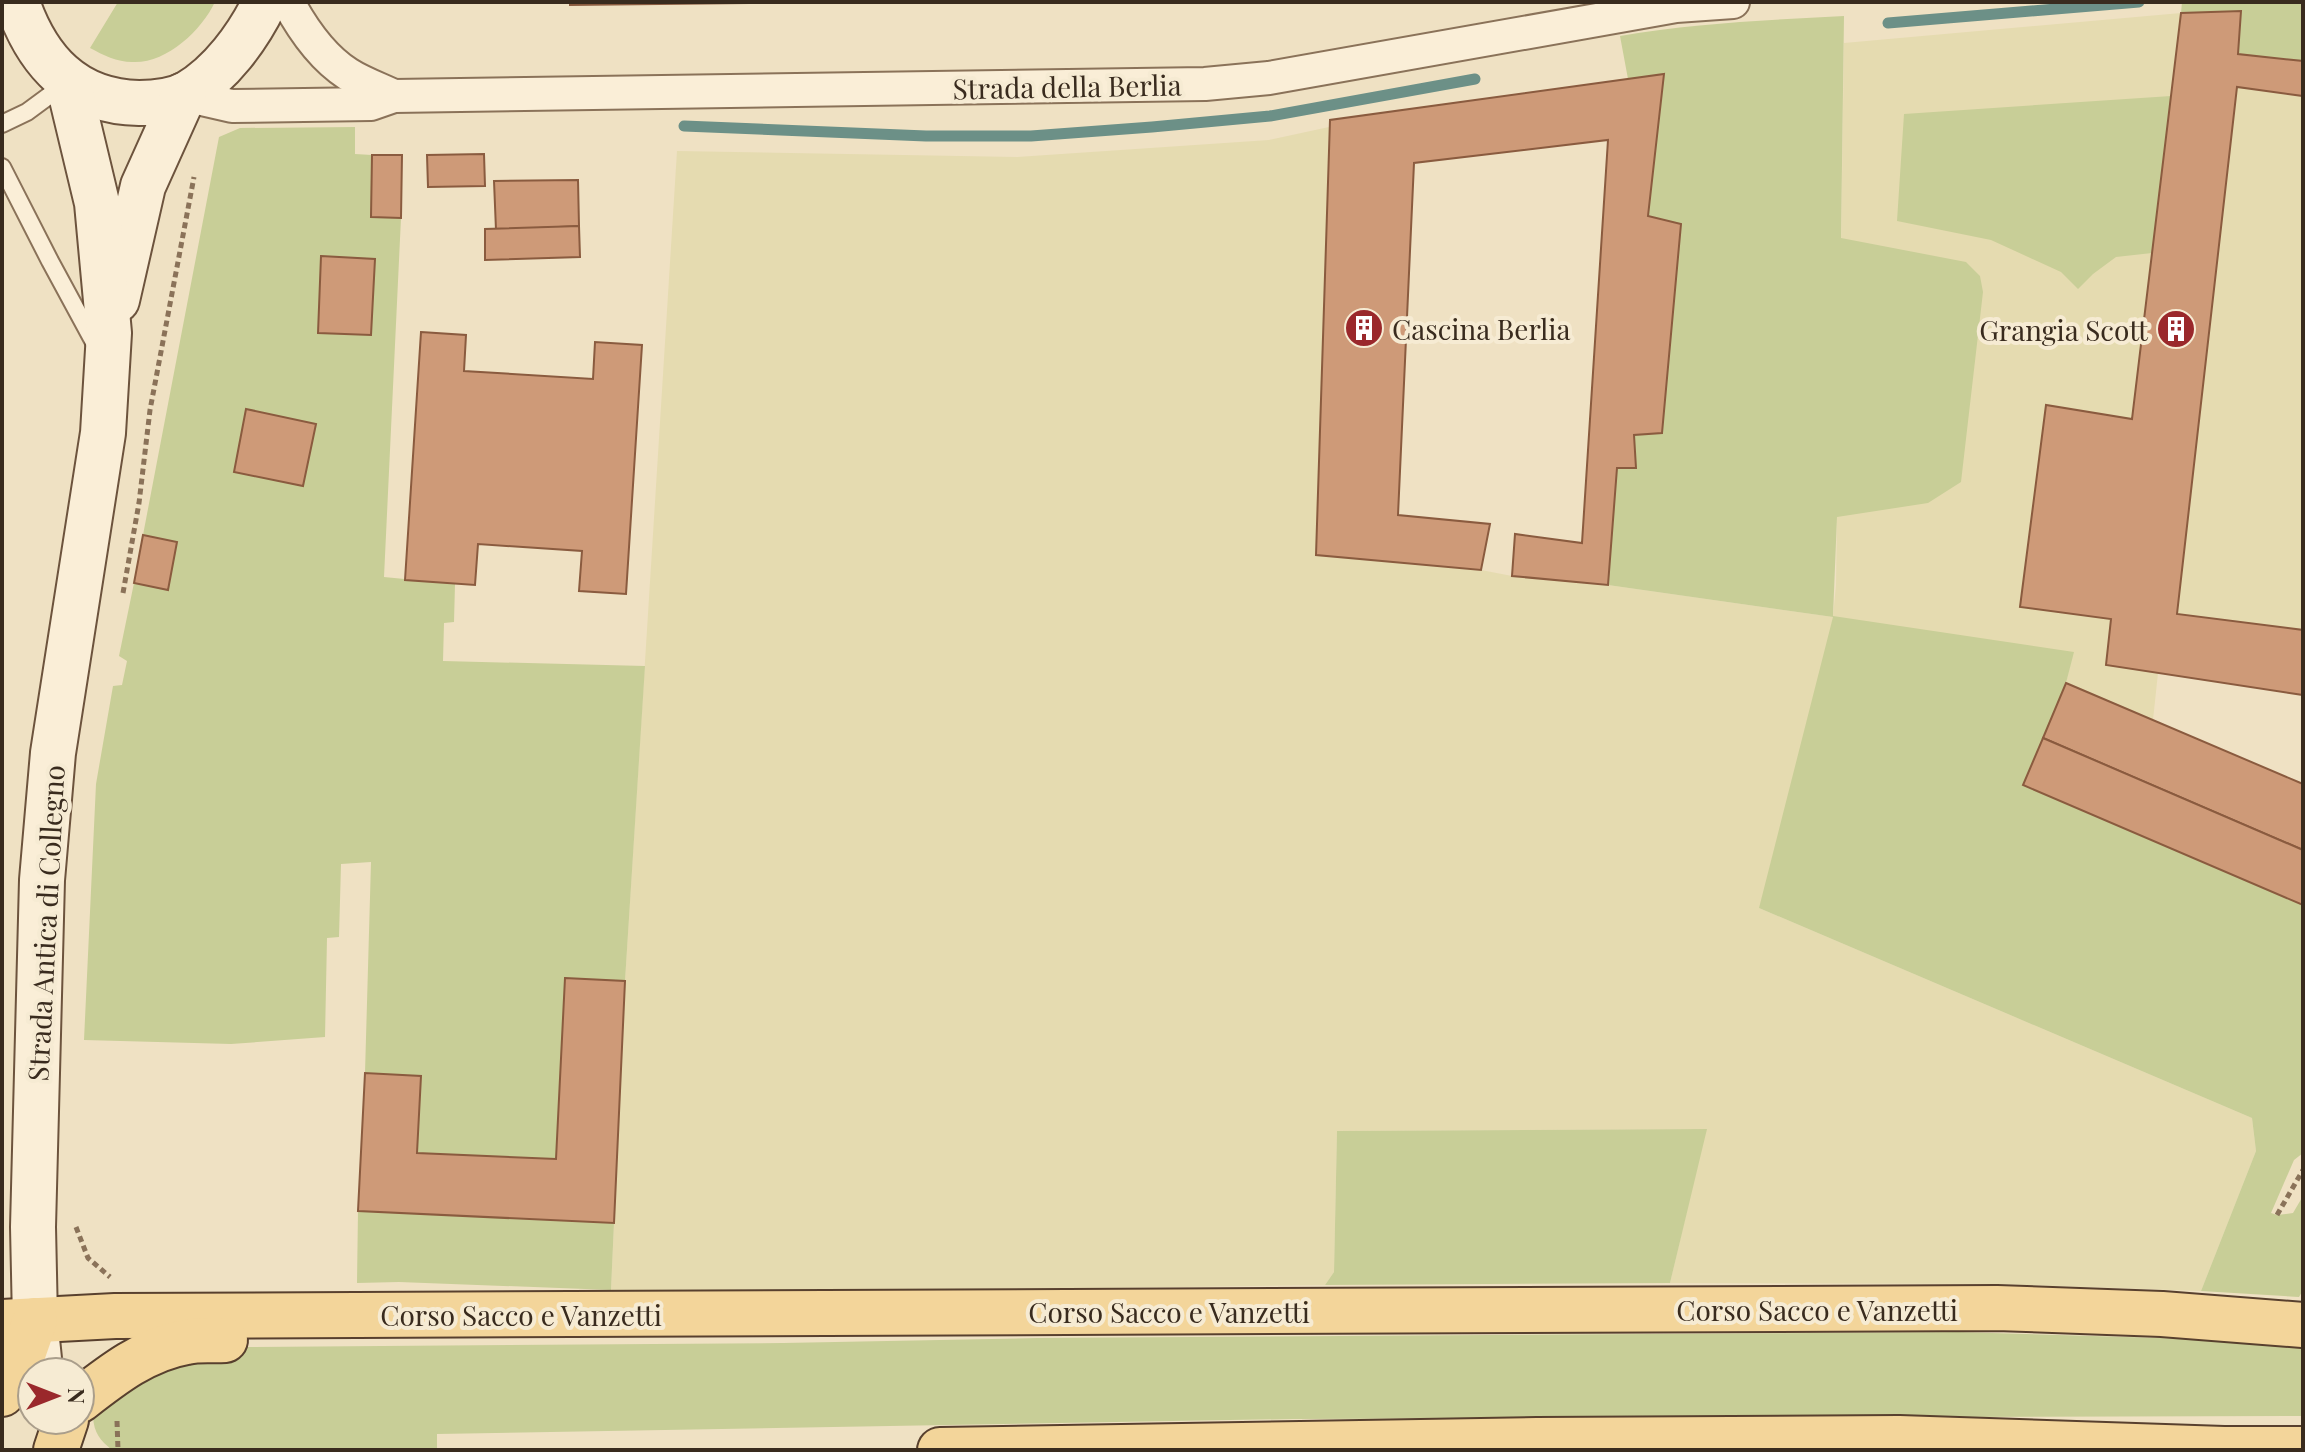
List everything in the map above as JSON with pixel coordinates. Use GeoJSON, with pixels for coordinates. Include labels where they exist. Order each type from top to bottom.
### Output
{"type":"FeatureCollection","features":[{"type":"Feature","properties":{"kind":"main road"},"geometry":{"type":"LineString","coordinates":[[17,2],[50,64],[68,82],[93,95],[121,102],[148,103],[184,95],[209,79],[236,49],[265,2]]}},
{"type":"Feature","properties":{"kind":"main road","name":"Strada Antica di Collegno"},"geometry":{"type":"LineString","coordinates":[[33,1356],[19,1321],[33,1227],[43,864],[53,753],[103,433],[108,350],[97,203],[68,82]]}},
{"type":"Feature","properties":{"kind":"main road","name":"Strada Antica di Collegno"},"geometry":{"type":"LineString","coordinates":[[108,350],[143,186],[184,95]]}},
{"type":"Feature","properties":{"kind":"main road","name":"Corso Sacco e Vanzetti"},"geometry":{"type":"LineString","coordinates":[[19,1321],[115,1316],[1997,1308],[2162,1314],[2303,1325]]}},
{"type":"Feature","properties":{"kind":"main road"},"geometry":{"type":"LineString","coordinates":[[96,1388],[116,1372],[160,1349],[188,1341],[249,1339],[328,1315]]}},
{"type":"Feature","properties":{"kind":"main road"},"geometry":{"type":"LineString","coordinates":[[2,1394],[19,1366],[19,1321]]}},
{"type":"Feature","properties":{"kind":"main road"},"geometry":{"type":"LineString","coordinates":[[940,1450],[1883,1438],[2222,1450],[2303,1449]]}},
{"type":"Feature","properties":{"kind":"street","name":"Strada della Berlia"},"geometry":{"type":"LineString","coordinates":[[288,2],[333,62],[350,75],[394,96]]}},
{"type":"Feature","properties":{"kind":"street","name":"Strada della Berlia"},"geometry":{"type":"LineString","coordinates":[[184,95],[232,106],[371,104],[394,96],[1205,84],[1269,78],[1663,8],[1733,2]]}},
{"type":"Feature","properties":{"kind":"lane"},"geometry":{"type":"LineString","coordinates":[[2,124],[27,112],[68,82]]}},
{"type":"Feature","properties":{"kind":"lane"},"geometry":{"type":"LineString","coordinates":[[2,167],[50,261],[108,350]]}},
{"type":"Feature","properties":{"kind":"path"},"geometry":{"type":"LineString","coordinates":[[122,594],[139,503],[150,410],[197,162]]}},
{"type":"Feature","properties":{"kind":"path"},"geometry":{"type":"LineString","coordinates":[[2277,1215],[2303,1170]]}},
{"type":"Feature","properties":{"kind":"path"},"geometry":{"type":"LineString","coordinates":[[75,1225],[88,1258],[115,1280]]}},
{"type":"Feature","properties":{"kind":"shaded area"},"geometry":{"type":"Polygon","coordinates":[[[2181,13],[2132,419],[2046,405],[2020,606],[2111,619],[2107,665],[2158,673],[2153,720],[2066,683],[2073,652],[1759,908],[2252,1118],[2256,1151],[2201,1291],[1995,1284],[1670,1283],[1706,1129],[1337,1131],[1334,1272],[1325,1285],[688,1294],[611,1290],[625,981],[677,151],[1017,157],[1269,140],[1329,127],[1316,555],[1608,585],[1833,617],[1844,43],[2181,13]]]}},
{"type":"Feature","properties":{"kind":"shaded area"},"geometry":{"type":"Polygon","coordinates":[[[2237,87],[2303,96],[2303,630],[2177,614],[2237,87]]]}},
{"type":"Feature","properties":{"kind":"green space"},"geometry":{"type":"Polygon","coordinates":[[[118,2],[215,2],[192,34],[170,52],[157,58],[132,62],[105,56],[90,48],[118,2]]]}},
{"type":"Feature","properties":{"kind":"green space"},"geometry":{"type":"Polygon","coordinates":[[[2182,2],[2303,2],[2303,61],[2238,54],[2241,11],[2181,13],[2182,2]]]}},
{"type":"Feature","properties":{"kind":"green space"},"geometry":{"type":"Polygon","coordinates":[[[1844,16],[1841,238],[1966,262],[1980,276],[1983,292],[1961,482],[1928,503],[1837,517],[1833,616],[2074,652],[2066,683],[2023,785],[2303,905],[2303,1153],[2294,1160],[2271,1213],[2293,1213],[2303,1196],[2303,1290],[2299,1297],[2201,1291],[2256,1151],[2252,1118],[1759,908],[1833,617],[1608,585],[1617,468],[1636,467],[1634,435],[1661,433],[1648,216],[1664,74],[1628,79],[1620,36],[1704,25],[1844,16]]]}},
{"type":"Feature","properties":{"kind":"green space"},"geometry":{"type":"Polygon","coordinates":[[[2171,96],[2152,253],[2116,257],[2078,289],[2061,272],[1991,240],[1897,221],[1904,114],[2171,96]]]}},
{"type":"Feature","properties":{"kind":"green space"},"geometry":{"type":"Polygon","coordinates":[[[355,127],[355,154],[372,155],[371,217],[401,218],[384,577],[455,584],[454,622],[444,623],[443,661],[645,666],[625,981],[565,979],[556,1159],[417,1153],[421,1076],[365,1073],[371,862],[341,864],[339,937],[327,938],[325,1037],[231,1044],[84,1040],[96,784],[113,686],[122,685],[127,661],[119,656],[134,583],[168,589],[177,543],[143,535],[219,137],[240,128],[355,127]]]}},
{"type":"Feature","properties":{"kind":"green space"},"geometry":{"type":"Polygon","coordinates":[[[1707,1129],[1670,1283],[1325,1285],[1334,1272],[1337,1131],[1707,1129]]]}},
{"type":"Feature","properties":{"kind":"green space"},"geometry":{"type":"Polygon","coordinates":[[[358,1211],[614,1223],[611,1290],[357,1283],[358,1211]]]}},
{"type":"Feature","properties":{"kind":"green space"},"geometry":{"type":"Polygon","coordinates":[[[1958,1332],[2195,1339],[2303,1348],[2303,1416],[1293,1419],[437,1434],[437,1450],[112,1450],[96,1431],[96,1415],[173,1357],[242,1347],[1958,1332]]]}},
{"type":"Feature","properties":{"kind":"building"},"geometry":{"type":"Polygon","coordinates":[[[570,2],[746,2],[747,3],[570,5],[570,2]]]}},
{"type":"Feature","properties":{"kind":"building","name":"Grangia Scott"},"geometry":{"type":"Polygon","coordinates":[[[2241,11],[2238,54],[2303,61],[2303,96],[2237,87],[2177,614],[2303,630],[2303,695],[2106,665],[2111,619],[2020,607],[2046,405],[2132,419],[2181,13],[2241,11]]]}},
{"type":"Feature","properties":{"kind":"building","name":"Cascina Berlia"},"geometry":{"type":"Polygon","coordinates":[[[1664,74],[1648,216],[1681,224],[1662,433],[1634,435],[1636,468],[1617,468],[1608,585],[1512,576],[1515,534],[1582,543],[1608,140],[1414,163],[1398,515],[1490,524],[1481,570],[1316,555],[1330,120],[1664,74]]]}},
{"type":"Feature","properties":{"kind":"building"},"geometry":{"type":"Polygon","coordinates":[[[484,154],[485,186],[428,187],[427,155],[484,154]]]}},
{"type":"Feature","properties":{"kind":"building"},"geometry":{"type":"Polygon","coordinates":[[[372,155],[402,155],[401,218],[371,217],[372,155]]]}},
{"type":"Feature","properties":{"kind":"building"},"geometry":{"type":"Polygon","coordinates":[[[578,180],[579,226],[496,230],[494,181],[578,180]]]}},
{"type":"Feature","properties":{"kind":"building"},"geometry":{"type":"Polygon","coordinates":[[[579,226],[580,257],[485,260],[485,229],[579,226]]]}},
{"type":"Feature","properties":{"kind":"building"},"geometry":{"type":"Polygon","coordinates":[[[321,256],[375,259],[371,335],[318,333],[321,256]]]}},
{"type":"Feature","properties":{"kind":"building"},"geometry":{"type":"Polygon","coordinates":[[[421,332],[466,335],[464,371],[593,379],[595,342],[642,345],[626,594],[579,591],[582,551],[478,544],[475,585],[405,580],[421,332]]]}},
{"type":"Feature","properties":{"kind":"building"},"geometry":{"type":"Polygon","coordinates":[[[246,409],[316,424],[303,486],[234,472],[246,409]]]}},
{"type":"Feature","properties":{"kind":"building"},"geometry":{"type":"Polygon","coordinates":[[[143,535],[177,542],[168,590],[134,583],[143,535]]]}},
{"type":"Feature","properties":{"kind":"building"},"geometry":{"type":"Polygon","coordinates":[[[2066,683],[2303,784],[2303,850],[2043,738],[2066,683]]]}},
{"type":"Feature","properties":{"kind":"building"},"geometry":{"type":"Polygon","coordinates":[[[2043,738],[2303,850],[2303,905],[2023,785],[2043,738]]]}},
{"type":"Feature","properties":{"kind":"building"},"geometry":{"type":"Polygon","coordinates":[[[565,978],[625,981],[614,1223],[358,1211],[365,1073],[421,1076],[417,1153],[556,1159],[565,978]]]}},
{"type":"Feature","properties":{"kind":"waterway"},"geometry":{"type":"LineString","coordinates":[[1888,23],[2139,2]]}},
{"type":"Feature","properties":{"kind":"waterway"},"geometry":{"type":"LineString","coordinates":[[684,126],[926,136],[1031,136],[1270,116],[1475,79]]}},
{"type":"Feature","properties":{"kind":"place","name":"Cascina Berlia"},"geometry":{"type":"Point","coordinates":[1364,328]}},
{"type":"Feature","properties":{"kind":"place","name":"Grangia Scott"},"geometry":{"type":"Point","coordinates":[2176,329]}}]}
